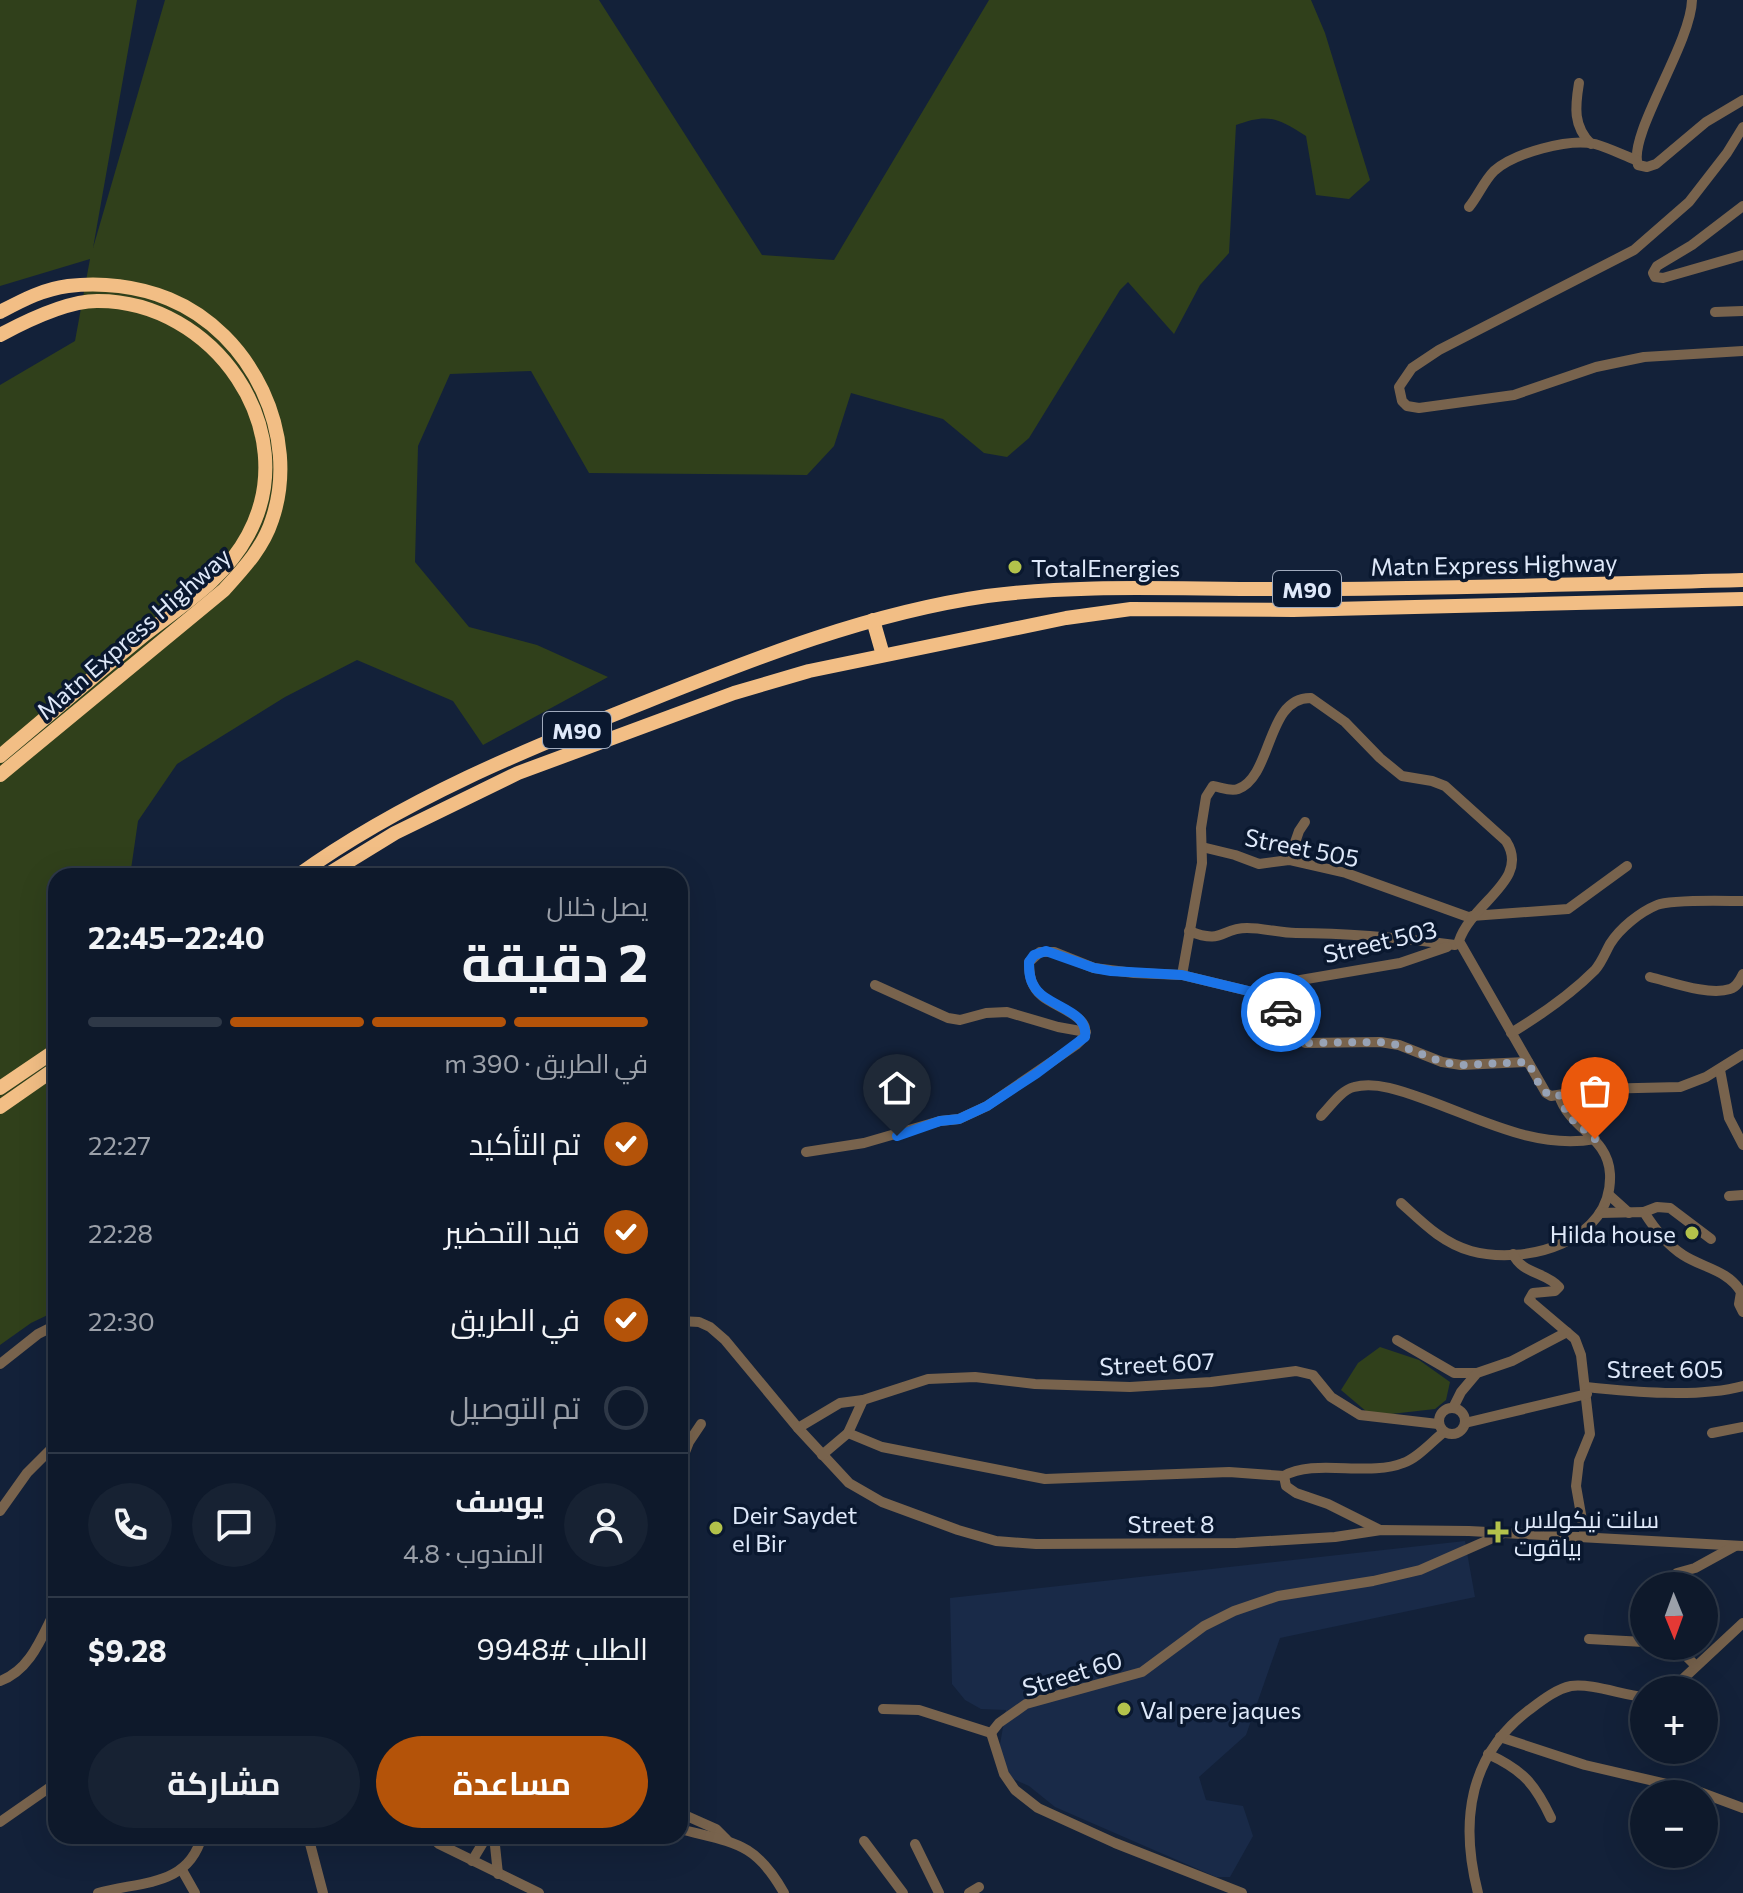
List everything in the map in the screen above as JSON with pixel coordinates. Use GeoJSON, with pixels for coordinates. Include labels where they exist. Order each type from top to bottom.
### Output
{"type":"FeatureCollection","features":[{"type":"Feature","properties":{"kind":"highway","name":"Matn Express Highway"},"geometry":{"type":"LineString","coordinates":[[0,312],[30,297],[65,286],[99,284],[136,289],[171,299],[216,328],[250,368],[267,398],[275,423],[281,474],[272,521],[254,554],[232,581],[0,756]]}},
{"type":"Feature","properties":{"kind":"highway","name":"Matn Express Highway"},"geometry":{"type":"LineString","coordinates":[[0,335],[59,309],[96,301],[161,313],[194,331],[240,378],[261,431],[264,467],[259,514],[230,563],[149,641],[0,775]]}},
{"type":"Feature","properties":{"kind":"highway","name":"Matn Express Highway"},"geometry":{"type":"LineString","coordinates":[[310,868],[415,804],[511,756],[750,661],[873,620],[985,597],[1093,587],[1402,589],[1743,580]]}},
{"type":"Feature","properties":{"kind":"highway","name":"Matn Express Highway"},"geometry":{"type":"LineString","coordinates":[[339,868],[420,820],[518,773],[734,693],[809,671],[1066,618],[1131,609],[1308,609],[1743,599]]}},
{"type":"Feature","properties":{"kind":"highway"},"geometry":{"type":"LineString","coordinates":[[873,620],[883,655]]}},
{"type":"Feature","properties":{"kind":"highway"},"geometry":{"type":"LineString","coordinates":[[0,1088],[48,1055]]}},
{"type":"Feature","properties":{"kind":"highway"},"geometry":{"type":"LineString","coordinates":[[0,1107],[48,1074]]}},
{"type":"Feature","properties":{"kind":"street"},"geometry":{"type":"LineString","coordinates":[[1636,160],[1653,105],[1686,33],[1692,0]]}},
{"type":"Feature","properties":{"kind":"street"},"geometry":{"type":"LineString","coordinates":[[1579,83],[1576,101],[1578,126],[1591,144]]}},
{"type":"Feature","properties":{"kind":"street"},"geometry":{"type":"LineString","coordinates":[[1469,207],[1493,172],[1516,158],[1565,144],[1591,144],[1636,160],[1643,167],[1656,164],[1706,122],[1743,100]]}},
{"type":"Feature","properties":{"kind":"street"},"geometry":{"type":"LineString","coordinates":[[1743,127],[1689,202],[1634,250],[1439,350],[1406,373],[1399,394],[1407,406],[1419,408],[1466,404],[1533,390],[1619,361],[1669,354],[1743,351]]}},
{"type":"Feature","properties":{"kind":"street"},"geometry":{"type":"LineString","coordinates":[[1743,206],[1692,245],[1657,266],[1653,273],[1655,277],[1663,278],[1743,255]]}},
{"type":"Feature","properties":{"kind":"street"},"geometry":{"type":"LineString","coordinates":[[1715,312],[1743,311]]}},
{"type":"Feature","properties":{"kind":"street"},"geometry":{"type":"LineString","coordinates":[[1182,975],[1202,863],[1201,828],[1210,788],[1218,786],[1235,790],[1246,784],[1262,762],[1272,733],[1298,700],[1311,698],[1345,722],[1402,776],[1432,781],[1458,797],[1506,841],[1514,859],[1510,875],[1471,917],[1457,943]]}},
{"type":"Feature","properties":{"kind":"street"},"geometry":{"type":"LineString","coordinates":[[1289,860],[1305,822]]}},
{"type":"Feature","properties":{"kind":"street","name":"Street 505"},"geometry":{"type":"LineString","coordinates":[[1202,847],[1259,864],[1289,860],[1346,873],[1471,917]]}},
{"type":"Feature","properties":{"kind":"street"},"geometry":{"type":"LineString","coordinates":[[1471,917],[1568,909],[1627,866]]}},
{"type":"Feature","properties":{"kind":"street"},"geometry":{"type":"LineString","coordinates":[[1511,1033],[1542,1014],[1583,982],[1598,966],[1622,930],[1657,905],[1743,901]]}},
{"type":"Feature","properties":{"kind":"street"},"geometry":{"type":"LineString","coordinates":[[1189,931],[1214,938],[1236,929],[1250,928],[1457,943]]}},
{"type":"Feature","properties":{"kind":"street"},"geometry":{"type":"LineString","coordinates":[[1457,943],[1542,1090],[1551,1096],[1596,1089],[1680,1087],[1720,1070],[1743,1054]]}},
{"type":"Feature","properties":{"kind":"street","name":"Street 503"},"geometry":{"type":"LineString","coordinates":[[1265,995],[1283,983],[1400,963],[1457,943]]}},
{"type":"Feature","properties":{"kind":"street"},"geometry":{"type":"LineString","coordinates":[[806,1152],[864,1143],[940,1121],[959,1119],[987,1106],[1076,1045],[1085,1037],[1081,1021],[1042,996],[1030,977],[1029,962],[1034,955],[1046,951],[1094,968],[1182,975],[1265,995],[1294,1025],[1305,1043],[1380,1042],[1461,1065],[1528,1062]]}},
{"type":"Feature","properties":{"kind":"street"},"geometry":{"type":"LineString","coordinates":[[1650,977],[1699,989],[1722,990],[1738,985],[1743,974]]}},
{"type":"Feature","properties":{"kind":"street"},"geometry":{"type":"LineString","coordinates":[[875,985],[948,1018],[960,1020],[986,1013],[1007,1012],[1086,1032]]}},
{"type":"Feature","properties":{"kind":"street"},"geometry":{"type":"LineString","coordinates":[[1731,1063],[1743,1062]]}},
{"type":"Feature","properties":{"kind":"street"},"geometry":{"type":"LineString","coordinates":[[1720,1070],[1729,1118],[1743,1145]]}},
{"type":"Feature","properties":{"kind":"street"},"geometry":{"type":"LineString","coordinates":[[1321,1116],[1351,1087],[1385,1088],[1400,1090],[1528,1136],[1565,1142],[1595,1139]]}},
{"type":"Feature","properties":{"kind":"street"},"geometry":{"type":"LineString","coordinates":[[1401,1203],[1432,1232],[1457,1246],[1484,1254],[1513,1254],[1552,1248],[1579,1235],[1600,1213],[1609,1195],[1608,1161],[1595,1139],[1568,1116],[1559,1095]]}},
{"type":"Feature","properties":{"kind":"street"},"geometry":{"type":"LineString","coordinates":[[1609,1195],[1629,1213]]}},
{"type":"Feature","properties":{"kind":"street"},"geometry":{"type":"LineString","coordinates":[[1729,1196],[1743,1195]]}},
{"type":"Feature","properties":{"kind":"street"},"geometry":{"type":"LineString","coordinates":[[1600,1213],[1670,1208],[1711,1239]]}},
{"type":"Feature","properties":{"kind":"street"},"geometry":{"type":"LineString","coordinates":[[1644,1212],[1657,1232],[1683,1255],[1730,1278],[1741,1292],[1739,1304],[1743,1312]]}},
{"type":"Feature","properties":{"kind":"street"},"geometry":{"type":"LineString","coordinates":[[1513,1254],[1520,1265],[1550,1279],[1559,1287],[1555,1291],[1533,1293],[1529,1300],[1575,1339],[1581,1355],[1590,1434],[1579,1461],[1576,1486],[1585,1537]]}},
{"type":"Feature","properties":{"kind":"street","name":"Street 8"},"geometry":{"type":"LineString","coordinates":[[688,1321],[710,1327],[725,1340],[798,1428],[849,1483],[882,1502],[958,1530],[1007,1543],[1236,1543],[1335,1537],[1381,1530],[1503,1533],[1739,1546]]}},
{"type":"Feature","properties":{"kind":"street"},"geometry":{"type":"LineString","coordinates":[[0,1364],[48,1329]]}},
{"type":"Feature","properties":{"kind":"street"},"geometry":{"type":"LineString","coordinates":[[1397,1340],[1454,1373],[1477,1373],[1512,1361],[1567,1332]]}},
{"type":"Feature","properties":{"kind":"street","name":"Street 607"},"geometry":{"type":"LineString","coordinates":[[798,1428],[829,1408],[928,1379],[957,1376],[1035,1384],[1130,1387],[1211,1382],[1296,1371],[1313,1375],[1331,1397],[1360,1415],[1441,1428]]}},
{"type":"Feature","properties":{"kind":"street"},"geometry":{"type":"LineString","coordinates":[[1454,1373],[1461,1392]]}},
{"type":"Feature","properties":{"kind":"street"},"geometry":{"type":"LineString","coordinates":[[1453,1408],[1461,1392],[1477,1373]]}},
{"type":"Feature","properties":{"kind":"street","name":"Street 605"},"geometry":{"type":"LineString","coordinates":[[1465,1423],[1586,1390],[1677,1392],[1743,1386]]}},
{"type":"Feature","properties":{"kind":"street"},"geometry":{"type":"LineString","coordinates":[[822,1455],[848,1433],[863,1400]]}},
{"type":"Feature","properties":{"kind":"street"},"geometry":{"type":"LineString","coordinates":[[1448,1408],[1464,1416],[1465,1423],[1457,1434],[1441,1428],[1440,1414],[1448,1408]]}},
{"type":"Feature","properties":{"kind":"street"},"geometry":{"type":"LineString","coordinates":[[688,1445],[701,1424]]}},
{"type":"Feature","properties":{"kind":"street"},"geometry":{"type":"LineString","coordinates":[[1712,1433],[1743,1427]]}},
{"type":"Feature","properties":{"kind":"street"},"geometry":{"type":"LineString","coordinates":[[848,1433],[882,1447],[1045,1479],[1229,1472],[1284,1476],[1300,1470],[1387,1467],[1404,1463],[1441,1428]]}},
{"type":"Feature","properties":{"kind":"street"},"geometry":{"type":"LineString","coordinates":[[0,1511],[27,1473],[48,1452]]}},
{"type":"Feature","properties":{"kind":"street"},"geometry":{"type":"LineString","coordinates":[[1284,1476],[1286,1486],[1296,1493],[1328,1504],[1381,1530]]}},
{"type":"Feature","properties":{"kind":"street","name":"Street 60"},"geometry":{"type":"LineString","coordinates":[[991,1733],[999,1723],[1026,1704],[1142,1672],[1204,1626],[1234,1611],[1278,1596],[1420,1570],[1503,1533]]}},
{"type":"Feature","properties":{"kind":"street"},"geometry":{"type":"LineString","coordinates":[[1681,1572],[1739,1546]]}},
{"type":"Feature","properties":{"kind":"street"},"geometry":{"type":"LineString","coordinates":[[1686,1676],[1743,1623]]}},
{"type":"Feature","properties":{"kind":"street"},"geometry":{"type":"LineString","coordinates":[[0,1681],[11,1677],[28,1661],[48,1624]]}},
{"type":"Feature","properties":{"kind":"street"},"geometry":{"type":"LineString","coordinates":[[1589,1639],[1630,1641]]}},
{"type":"Feature","properties":{"kind":"street"},"geometry":{"type":"LineString","coordinates":[[1690,1660],[1696,1666]]}},
{"type":"Feature","properties":{"kind":"street"},"geometry":{"type":"LineString","coordinates":[[1478,1893],[1473,1874],[1470,1822],[1479,1772],[1500,1737],[1518,1719],[1564,1688],[1580,1686],[1630,1695]]}},
{"type":"Feature","properties":{"kind":"street"},"geometry":{"type":"LineString","coordinates":[[883,1709],[919,1710],[991,1733],[1004,1774],[1015,1790],[1038,1808],[1102,1838],[1242,1893]]}},
{"type":"Feature","properties":{"kind":"street"},"geometry":{"type":"LineString","coordinates":[[1500,1737],[1585,1765],[1697,1791],[1743,1808]]}},
{"type":"Feature","properties":{"kind":"street"},"geometry":{"type":"LineString","coordinates":[[1488,1754],[1521,1772],[1538,1791],[1551,1818]]}},
{"type":"Feature","properties":{"kind":"street"},"geometry":{"type":"LineString","coordinates":[[0,1822],[48,1789]]}},
{"type":"Feature","properties":{"kind":"street"},"geometry":{"type":"LineString","coordinates":[[688,1817],[716,1829],[728,1841]]}},
{"type":"Feature","properties":{"kind":"street"},"geometry":{"type":"LineString","coordinates":[[688,1831],[746,1848],[765,1863],[784,1893]]}},
{"type":"Feature","properties":{"kind":"street"},"geometry":{"type":"LineString","coordinates":[[864,1841],[903,1893]]}},
{"type":"Feature","properties":{"kind":"street"},"geometry":{"type":"LineString","coordinates":[[98,1893],[159,1880],[182,1870],[196,1856],[200,1844]]}},
{"type":"Feature","properties":{"kind":"street"},"geometry":{"type":"LineString","coordinates":[[310,1844],[323,1893]]}},
{"type":"Feature","properties":{"kind":"street"},"geometry":{"type":"LineString","coordinates":[[439,1844],[539,1893]]}},
{"type":"Feature","properties":{"kind":"street"},"geometry":{"type":"LineString","coordinates":[[472,1861],[482,1844]]}},
{"type":"Feature","properties":{"kind":"street"},"geometry":{"type":"LineString","coordinates":[[495,1844],[498,1874]]}},
{"type":"Feature","properties":{"kind":"street"},"geometry":{"type":"LineString","coordinates":[[915,1844],[939,1893]]}},
{"type":"Feature","properties":{"kind":"street"},"geometry":{"type":"LineString","coordinates":[[182,1870],[195,1893]]}},
{"type":"Feature","properties":{"kind":"shaded area","name":"Val pere jaques"},"geometry":{"type":"Polygon","coordinates":[[[1465,1541],[1475,1597],[1280,1638],[1246,1735],[1199,1777],[1206,1800],[1243,1806],[1253,1836],[1230,1877],[1216,1877],[1055,1807],[1029,1786],[1011,1778],[999,1750],[1006,1710],[981,1709],[965,1700],[952,1684],[950,1598],[1465,1541]]]}},
{"type":"Feature","properties":{"kind":"green space"},"geometry":{"type":"Polygon","coordinates":[[[0,0],[137,0],[93,248],[165,0],[599,0],[762,255],[834,260],[989,0],[1311,0],[1325,33],[1370,180],[1349,199],[1316,195],[1306,136],[1272,119],[1257,119],[1236,125],[1229,253],[1200,285],[1174,334],[1128,282],[1120,290],[1029,438],[1007,457],[984,453],[943,419],[851,393],[834,446],[807,475],[589,473],[531,371],[450,374],[418,446],[415,562],[469,627],[537,645],[608,677],[483,745],[453,701],[357,660],[285,697],[177,764],[138,821],[131,868],[48,868],[48,1315],[0,1345],[0,385],[75,341],[90,259],[0,286],[0,0]]]}},
{"type":"Feature","properties":{"kind":"green space"},"geometry":{"type":"Polygon","coordinates":[[[1380,1347],[1419,1360],[1450,1382],[1446,1400],[1435,1409],[1391,1414],[1367,1412],[1341,1390],[1358,1363],[1380,1347]]]}},
{"type":"Feature","properties":{"kind":"way so far"},"geometry":{"type":"LineString","coordinates":[[1281,1012],[1305,1043],[1380,1042],[1461,1065],[1528,1062],[1542,1090],[1551,1096],[1559,1095],[1568,1116],[1595,1139]]}},
{"type":"Feature","properties":{"kind":"place","name":"TotalEnergies"},"geometry":{"type":"Point","coordinates":[1015,567]}},
{"type":"Feature","properties":{"kind":"place","name":"Hilda house"},"geometry":{"type":"Point","coordinates":[1692,1233]}},
{"type":"Feature","properties":{"kind":"place","name":"Deir Saydet el Bir"},"geometry":{"type":"Point","coordinates":[716,1528]}},
{"type":"Feature","properties":{"kind":"place","name":"سانت نيكولاس بياقوت"},"geometry":{"type":"Point","coordinates":[1498,1532]}},
{"type":"Feature","properties":{"kind":"place","name":"Val pere jaques"},"geometry":{"type":"Point","coordinates":[1124,1709]}},
{"type":"Feature","properties":{"kind":"route"},"geometry":{"type":"LineString","coordinates":[[897,1136],[940,1121],[959,1119],[987,1106],[1085,1037],[1081,1021],[1034,988],[1029,962],[1040,952],[1054,952],[1094,968],[1182,975],[1232,986],[1265,995],[1281,1012]]}}]}
